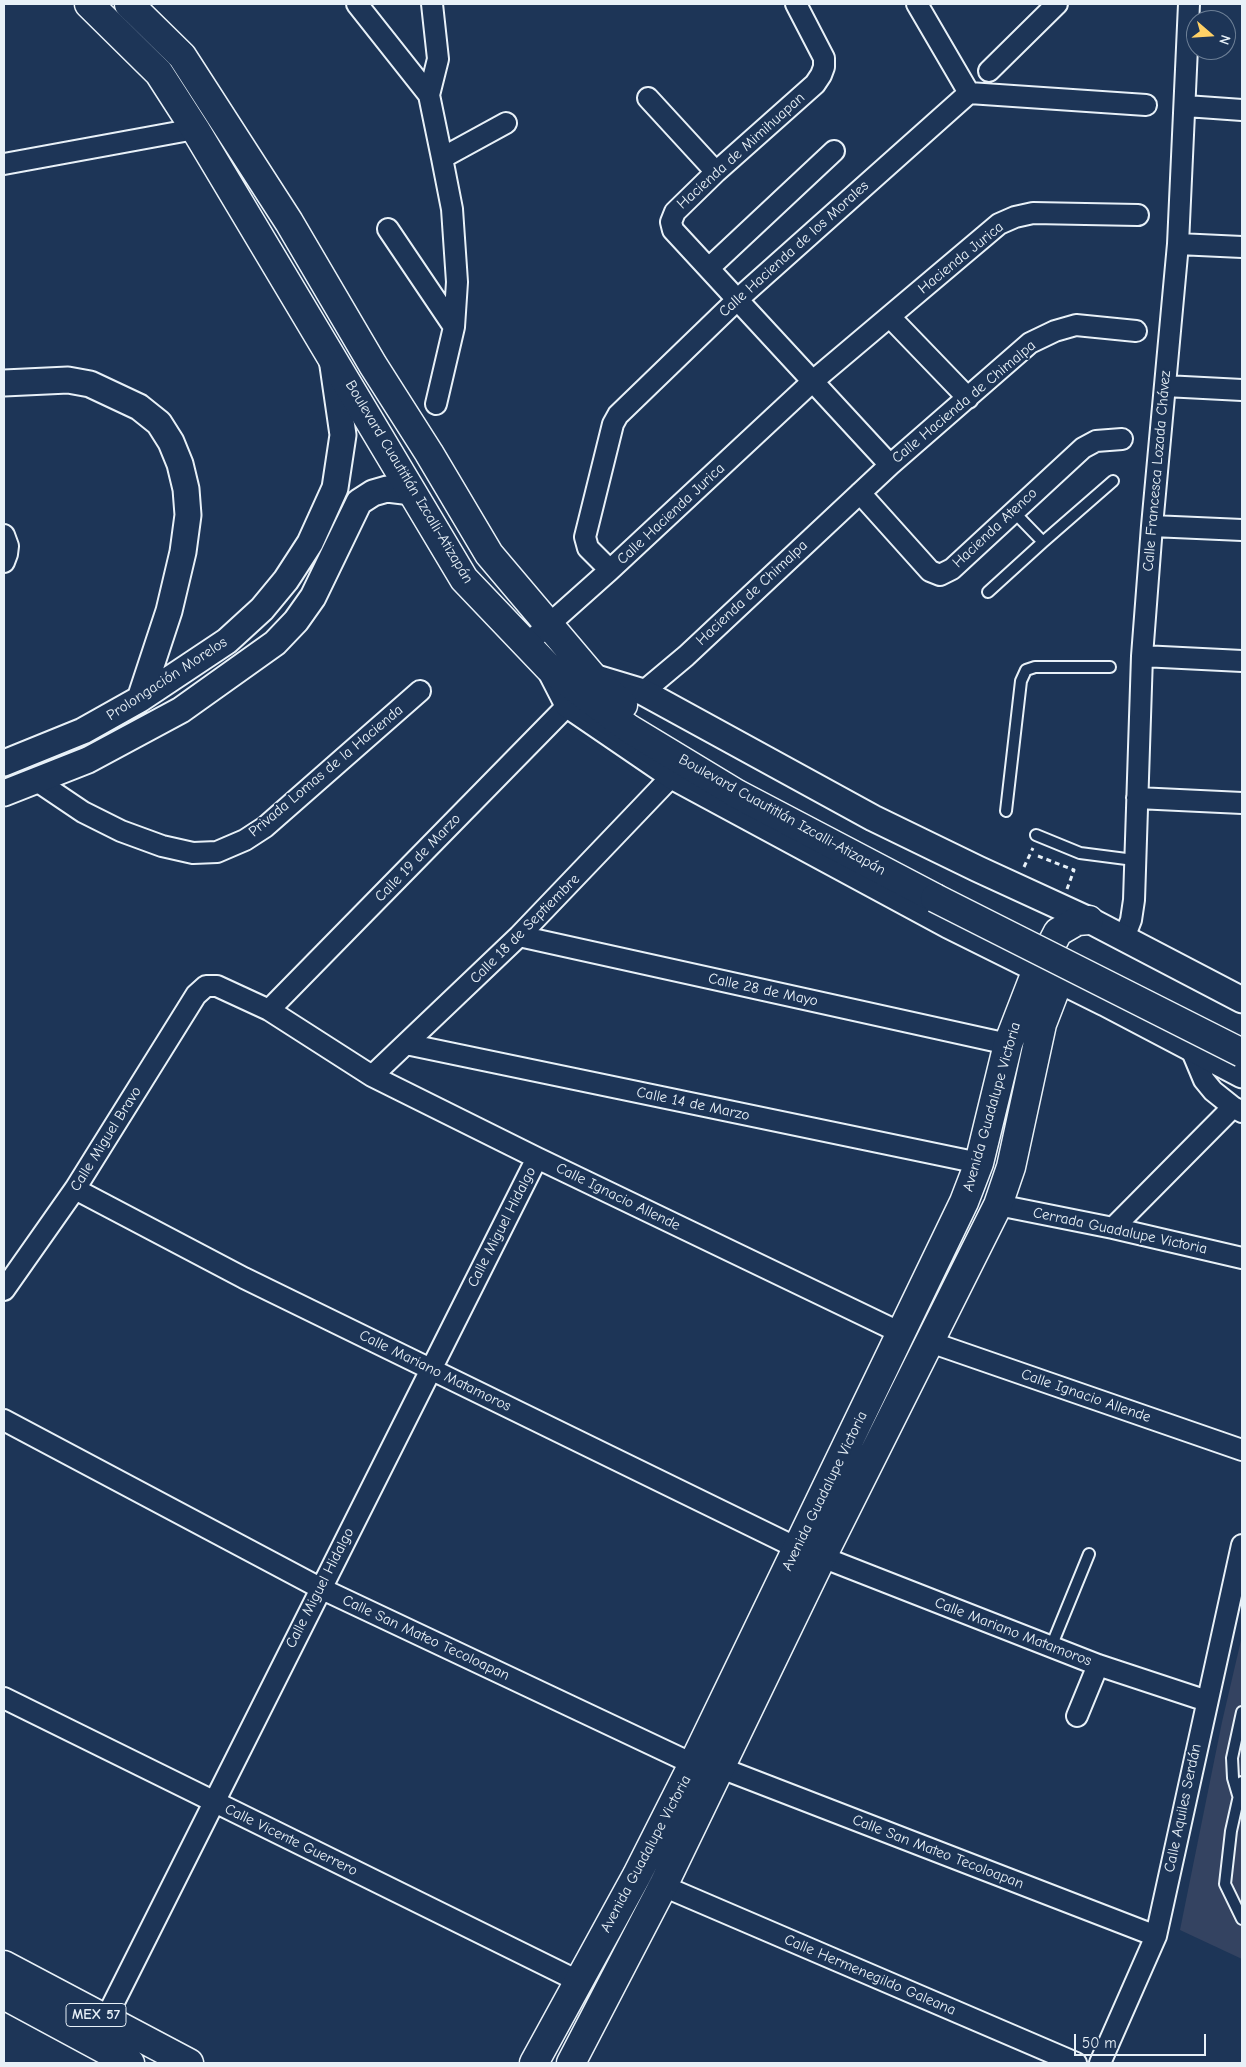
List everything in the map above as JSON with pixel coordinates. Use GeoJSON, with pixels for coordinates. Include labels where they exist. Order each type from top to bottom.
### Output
{"type":"FeatureCollection","features":[{"type":"Feature","properties":{"kind":"main road","name":"Boulevard Cuautitlán Izcalli-Atizapán"},"geometry":{"type":"LineString","coordinates":[[89,4],[159,73],[195,129],[332,356],[464,579],[549,668],[635,712],[743,782],[1242,1038]]}},
{"type":"Feature","properties":{"kind":"main road","name":"Boulevard Cuautitlán Izcalli-Atizapán"},"geometry":{"type":"LineString","coordinates":[[129,4],[182,56],[289,222],[373,364],[430,453],[489,554],[593,676],[737,794],[935,898],[1242,1053]]}},
{"type":"Feature","properties":{"kind":"main road","name":"Avenida Guadalupe Victoria"},"geometry":{"type":"LineString","coordinates":[[534,2063],[637,1875],[693,1764],[930,1342],[998,1205],[1012,1167],[1042,1024],[1058,932],[1078,921],[1089,920]]}},
{"type":"Feature","properties":{"kind":"main road","name":"Avenida Guadalupe Victoria"},"geometry":{"type":"LineString","coordinates":[[571,2063],[663,1886],[721,1768],[901,1333],[964,1202],[979,1163],[1008,1044],[1022,1006],[1049,975]]}},
{"type":"Feature","properties":{"kind":"main road","name":"MEX 57"},"geometry":{"type":"LineString","coordinates":[[4,1965],[189,2063]]}},
{"type":"Feature","properties":{"kind":"main road","name":"MEX 57"},"geometry":{"type":"LineString","coordinates":[[4,1995],[130,2063]]}},
{"type":"Feature","properties":{"kind":"street"},"geometry":{"type":"LineString","coordinates":[[357,4],[428,95],[442,158],[456,244],[457,282],[454,327],[436,404]]}},
{"type":"Feature","properties":{"kind":"street"},"geometry":{"type":"LineString","coordinates":[[428,95],[438,59],[432,4]]}},
{"type":"Feature","properties":{"kind":"street","name":"Hacienda de Mimihuapan"},"geometry":{"type":"LineString","coordinates":[[796,4],[824,58],[821,75],[815,84],[716,172],[675,212],[671,222],[673,230],[890,465]]}},
{"type":"Feature","properties":{"kind":"street"},"geometry":{"type":"LineString","coordinates":[[917,4],[969,93],[1146,105]]}},
{"type":"Feature","properties":{"kind":"street"},"geometry":{"type":"LineString","coordinates":[[989,71],[1058,4]]}},
{"type":"Feature","properties":{"kind":"street","name":"Calle Francesca Lozada Chávez"},"geometry":{"type":"LineString","coordinates":[[1124,938],[1131,920],[1134,900],[1142,656],[1178,244],[1190,4]]}},
{"type":"Feature","properties":{"kind":"street","name":"Calle Hacienda de los Morales"},"geometry":{"type":"LineString","coordinates":[[610,570],[588,548],[584,537],[613,424],[618,414],[738,299],[969,93]]}},
{"type":"Feature","properties":{"kind":"street"},"geometry":{"type":"LineString","coordinates":[[648,98],[716,172]]}},
{"type":"Feature","properties":{"kind":"street"},"geometry":{"type":"LineString","coordinates":[[1186,106],[1242,110]]}},
{"type":"Feature","properties":{"kind":"street"},"geometry":{"type":"LineString","coordinates":[[442,158],[506,123]]}},
{"type":"Feature","properties":{"kind":"street"},"geometry":{"type":"LineString","coordinates":[[4,164],[195,129]]}},
{"type":"Feature","properties":{"kind":"street"},"geometry":{"type":"LineString","coordinates":[[709,268],[834,151]]}},
{"type":"Feature","properties":{"kind":"street","name":"Hacienda Jurica"},"geometry":{"type":"LineString","coordinates":[[813,381],[998,224],[1015,217],[1033,213],[1138,215]]}},
{"type":"Feature","properties":{"kind":"street"},"geometry":{"type":"LineString","coordinates":[[388,230],[454,327]]}},
{"type":"Feature","properties":{"kind":"street"},"geometry":{"type":"LineString","coordinates":[[1178,244],[1242,247]]}},
{"type":"Feature","properties":{"kind":"street"},"geometry":{"type":"LineString","coordinates":[[890,316],[968,398]]}},
{"type":"Feature","properties":{"kind":"street","name":"Calle Hacienda de Chimalpa"},"geometry":{"type":"LineString","coordinates":[[860,493],[1030,343],[1055,331],[1076,325],[1136,331]]}},
{"type":"Feature","properties":{"kind":"street","name":"Prolongación Morelos"},"geometry":{"type":"LineString","coordinates":[[4,763],[83,731],[140,699],[234,635],[262,609],[286,580],[310,543],[335,488],[342,435],[332,356]]}},
{"type":"Feature","properties":{"kind":"street"},"geometry":{"type":"LineString","coordinates":[[4,383],[68,380],[90,384],[139,407],[159,423],[171,442],[180,464],[186,489],[188,515],[183,552],[169,611],[140,699]]}},
{"type":"Feature","properties":{"kind":"street","name":"Calle Hacienda Jurica"},"geometry":{"type":"LineString","coordinates":[[527,644],[610,570],[813,381]]}},
{"type":"Feature","properties":{"kind":"street"},"geometry":{"type":"LineString","coordinates":[[1165,386],[1242,390]]}},
{"type":"Feature","properties":{"kind":"street","name":"Hacienda Atenco"},"geometry":{"type":"LineString","coordinates":[[860,493],[930,571],[940,575],[952,569],[1083,448],[1096,441],[1122,439]]}},
{"type":"Feature","properties":{"kind":"street","name":"Prolongación Morelos"},"geometry":{"type":"LineString","coordinates":[[4,793],[37,782],[88,760],[181,710],[275,643],[296,621],[313,597],[359,502],[373,493],[387,489],[412,492]]}},
{"type":"Feature","properties":{"kind":"street","name":"Hacienda de Chimalpa"},"geometry":{"type":"LineString","coordinates":[[635,712],[686,656],[860,493]]}},
{"type":"Feature","properties":{"kind":"street"},"geometry":{"type":"LineString","coordinates":[[1152,526],[1242,530]]}},
{"type":"Feature","properties":{"kind":"street"},"geometry":{"type":"LineString","coordinates":[[4,535],[8,546],[4,562]]}},
{"type":"Feature","properties":{"kind":"street"},"geometry":{"type":"LineString","coordinates":[[1142,656],[1242,661]]}},
{"type":"Feature","properties":{"kind":"street"},"geometry":{"type":"LineString","coordinates":[[549,668],[568,705],[672,776],[948,924],[1242,1074]]}},
{"type":"Feature","properties":{"kind":"street","name":"Privada Lomas de la Hacienda"},"geometry":{"type":"LineString","coordinates":[[37,782],[83,812],[122,831],[162,846],[193,853],[217,852],[245,840],[265,827],[420,692]]}},
{"type":"Feature","properties":{"kind":"street","name":"Calle 19 de Marzo"},"geometry":{"type":"LineString","coordinates":[[269,1010],[568,705]]}},
{"type":"Feature","properties":{"kind":"street"},"geometry":{"type":"LineString","coordinates":[[635,712],[874,818],[978,869],[1089,920],[1242,1000]]}},
{"type":"Feature","properties":{"kind":"street","name":"Calle 18 de Septiembre"},"geometry":{"type":"LineString","coordinates":[[372,1076],[519,936],[672,776]]}},
{"type":"Feature","properties":{"kind":"street"},"geometry":{"type":"LineString","coordinates":[[1137,798],[1242,803]]}},
{"type":"Feature","properties":{"kind":"street","name":"Calle 28 de Mayo"},"geometry":{"type":"LineString","coordinates":[[519,936],[1008,1044]]}},
{"type":"Feature","properties":{"kind":"street","name":"Calle Ignacio Allende"},"geometry":{"type":"LineString","coordinates":[[206,986],[217,986],[269,1010],[372,1076],[537,1158],[901,1333]]}},
{"type":"Feature","properties":{"kind":"street","name":"Calle Miguel Bravo"},"geometry":{"type":"LineString","coordinates":[[4,1290],[75,1189],[196,996],[206,986]]}},
{"type":"Feature","properties":{"kind":"street","name":"Calle 14 de Marzo"},"geometry":{"type":"LineString","coordinates":[[406,1044],[979,1163]]}},
{"type":"Feature","properties":{"kind":"street"},"geometry":{"type":"LineString","coordinates":[[1113,1228],[1237,1110],[1213,1092],[1204,1080],[1191,1049]]}},
{"type":"Feature","properties":{"kind":"street","name":"Calle Miguel Hidalgo"},"geometry":{"type":"LineString","coordinates":[[105,2020],[537,1158]]}},
{"type":"Feature","properties":{"kind":"street","name":"Calle Mariano Matamoros"},"geometry":{"type":"LineString","coordinates":[[75,1189],[244,1278],[810,1553],[1098,1665],[1207,1701]]}},
{"type":"Feature","properties":{"kind":"street","name":"Cerrada Guadalupe Victoria"},"geometry":{"type":"LineString","coordinates":[[998,1205],[1113,1228],[1242,1258]]}},
{"type":"Feature","properties":{"kind":"street","name":"Calle Ignacio Allende"},"geometry":{"type":"LineString","coordinates":[[930,1342],[1242,1450]]}},
{"type":"Feature","properties":{"kind":"street","name":"Calle San Mateo Tecoloapan"},"geometry":{"type":"LineString","coordinates":[[4,1420],[320,1588],[693,1764]]}},
{"type":"Feature","properties":{"kind":"street","name":"Calle Aquiles Serdán"},"geometry":{"type":"LineString","coordinates":[[1100,2063],[1156,1936],[1242,1545]]}},
{"type":"Feature","properties":{"kind":"street"},"geometry":{"type":"LineString","coordinates":[[1077,1716],[1098,1665]]}},
{"type":"Feature","properties":{"kind":"street","name":"Calle Vicente Guerrero"},"geometry":{"type":"LineString","coordinates":[[4,1698],[578,1982]]}},
{"type":"Feature","properties":{"kind":"street","name":"Calle San Mateo Tecoloapan"},"geometry":{"type":"LineString","coordinates":[[721,1768],[1156,1936]]}},
{"type":"Feature","properties":{"kind":"street","name":"Calle Hermenegildo Galeana"},"geometry":{"type":"LineString","coordinates":[[663,1886],[1076,2063]]}},
{"type":"Feature","properties":{"kind":"lane"},"geometry":{"type":"LineString","coordinates":[[988,592],[1042,542],[1113,481]]}},
{"type":"Feature","properties":{"kind":"lane"},"geometry":{"type":"LineString","coordinates":[[1013,511],[1042,542]]}},
{"type":"Feature","properties":{"kind":"lane"},"geometry":{"type":"LineString","coordinates":[[1006,810],[1020,681],[1026,670],[1035,667],[1110,666]]}},
{"type":"Feature","properties":{"kind":"lane"},"geometry":{"type":"LineString","coordinates":[[1037,835],[1080,853],[1134,860]]}},
{"type":"Feature","properties":{"kind":"lane"},"geometry":{"type":"LineString","coordinates":[[1051,1647],[1089,1554]]}},
{"type":"Feature","properties":{"kind":"lane"},"geometry":{"type":"LineString","coordinates":[[1238,1796],[1233,1778],[1232,1758],[1242,1712]]}},
{"type":"Feature","properties":{"kind":"lane"},"geometry":{"type":"LineString","coordinates":[[1242,1782],[1231,1831],[1225,1884],[1242,1919]]}},
{"type":"Feature","properties":{"kind":"path"},"geometry":{"type":"LineString","coordinates":[[1023,870],[1037,835]]}},
{"type":"Feature","properties":{"kind":"path"},"geometry":{"type":"LineString","coordinates":[[1038,856],[1074,870],[1065,892]]}},
{"type":"Feature","properties":{"kind":"shaded area"},"geometry":{"type":"Polygon","coordinates":[[[1242,1636],[1242,1959],[1180,1930],[1222,1722],[1242,1636]]]}}]}
